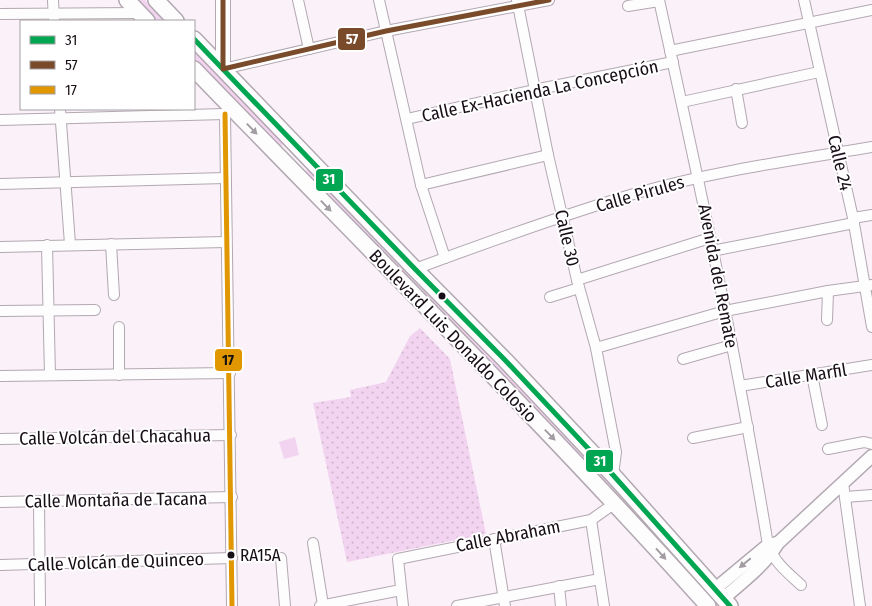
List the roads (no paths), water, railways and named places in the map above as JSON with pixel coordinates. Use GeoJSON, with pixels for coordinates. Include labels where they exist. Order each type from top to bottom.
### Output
{"type":"FeatureCollection","features":[{"type":"Feature","properties":{"kind":"main road"},"geometry":{"type":"LineString","coordinates":[[127,0],[143,17]]}},
{"type":"Feature","properties":{"kind":"main road"},"geometry":{"type":"LineString","coordinates":[[156,0],[175,20]]}},
{"type":"Feature","properties":{"kind":"main road"},"geometry":{"type":"LineString","coordinates":[[222,0],[223,69]]}},
{"type":"Feature","properties":{"kind":"main road","name":"Boulevard Luis Donaldo Colosio"},"geometry":{"type":"LineString","coordinates":[[195,40],[614,475],[723,598]]}},
{"type":"Feature","properties":{"kind":"main road","name":"Boulevard Luis Donaldo Colosio"},"geometry":{"type":"LineString","coordinates":[[195,70],[228,110],[498,381],[615,503],[701,604]]}},
{"type":"Feature","properties":{"kind":"street"},"geometry":{"type":"LineString","coordinates":[[53,0],[54,17]]}},
{"type":"Feature","properties":{"kind":"street"},"geometry":{"type":"LineString","coordinates":[[298,0],[309,49]]}},
{"type":"Feature","properties":{"kind":"street"},"geometry":{"type":"LineString","coordinates":[[379,0],[421,186],[445,258]]}},
{"type":"Feature","properties":{"kind":"street"},"geometry":{"type":"LineString","coordinates":[[223,69],[518,3],[549,0]]}},
{"type":"Feature","properties":{"kind":"street"},"geometry":{"type":"LineString","coordinates":[[628,6],[659,0]]}},
{"type":"Feature","properties":{"kind":"street","name":"Avenida del Remate"},"geometry":{"type":"LineString","coordinates":[[659,0],[698,178],[772,547]]}},
{"type":"Feature","properties":{"kind":"street","name":"Calle 24"},"geometry":{"type":"LineString","coordinates":[[804,0],[868,286],[872,327]]}},
{"type":"Feature","properties":{"kind":"street","name":"Calle 30"},"geometry":{"type":"LineString","coordinates":[[518,3],[534,90],[562,217],[596,348],[616,452],[614,475]]}},
{"type":"Feature","properties":{"kind":"street","name":"Calle Ex-Hacienda La Concepción"},"geometry":{"type":"LineString","coordinates":[[670,51],[872,11]]}},
{"type":"Feature","properties":{"kind":"street"},"geometry":{"type":"LineString","coordinates":[[0,14],[54,17],[143,17]]}},
{"type":"Feature","properties":{"kind":"street","name":"Calle Ex-Hacienda La Concepción"},"geometry":{"type":"LineString","coordinates":[[407,119],[534,90],[673,62]]}},
{"type":"Feature","properties":{"kind":"street"},"geometry":{"type":"LineString","coordinates":[[682,102],[819,72]]}},
{"type":"Feature","properties":{"kind":"street"},"geometry":{"type":"LineString","coordinates":[[736,89],[742,123]]}},
{"type":"Feature","properties":{"kind":"street"},"geometry":{"type":"LineString","coordinates":[[0,120],[61,114],[228,110],[225,178],[230,373],[232,606]]}},
{"type":"Feature","properties":{"kind":"street"},"geometry":{"type":"LineString","coordinates":[[61,114],[70,244]]}},
{"type":"Feature","properties":{"kind":"street","name":"Calle Pirules"},"geometry":{"type":"LineString","coordinates":[[415,269],[562,217],[638,193],[698,178],[872,147]]}},
{"type":"Feature","properties":{"kind":"street"},"geometry":{"type":"LineString","coordinates":[[421,186],[548,155]]}},
{"type":"Feature","properties":{"kind":"street"},"geometry":{"type":"LineString","coordinates":[[0,184],[66,184],[225,178]]}},
{"type":"Feature","properties":{"kind":"street"},"geometry":{"type":"LineString","coordinates":[[712,251],[853,220],[872,214]]}},
{"type":"Feature","properties":{"kind":"street"},"geometry":{"type":"LineString","coordinates":[[550,296],[578,284],[710,238]]}},
{"type":"Feature","properties":{"kind":"street"},"geometry":{"type":"LineString","coordinates":[[0,247],[226,242]]}},
{"type":"Feature","properties":{"kind":"street"},"geometry":{"type":"LineString","coordinates":[[112,244],[114,295]]}},
{"type":"Feature","properties":{"kind":"street"},"geometry":{"type":"LineString","coordinates":[[47,245],[50,375]]}},
{"type":"Feature","properties":{"kind":"street"},"geometry":{"type":"LineString","coordinates":[[596,348],[725,311],[828,291],[868,286]]}},
{"type":"Feature","properties":{"kind":"street"},"geometry":{"type":"LineString","coordinates":[[827,320],[828,291]]}},
{"type":"Feature","properties":{"kind":"street"},"geometry":{"type":"LineString","coordinates":[[0,311],[95,310]]}},
{"type":"Feature","properties":{"kind":"street"},"geometry":{"type":"LineString","coordinates":[[119,327],[119,375]]}},
{"type":"Feature","properties":{"kind":"street"},"geometry":{"type":"LineString","coordinates":[[683,359],[732,345]]}},
{"type":"Feature","properties":{"kind":"street","name":"Calle Marfil"},"geometry":{"type":"LineString","coordinates":[[740,386],[872,365]]}},
{"type":"Feature","properties":{"kind":"street"},"geometry":{"type":"LineString","coordinates":[[0,376],[230,373]]}},
{"type":"Feature","properties":{"kind":"street"},"geometry":{"type":"LineString","coordinates":[[812,375],[822,425]]}},
{"type":"Feature","properties":{"kind":"street"},"geometry":{"type":"LineString","coordinates":[[692,438],[748,427]]}},
{"type":"Feature","properties":{"kind":"street","name":"Calle Volcán del Chacahua"},"geometry":{"type":"LineString","coordinates":[[0,439],[231,436]]}},
{"type":"Feature","properties":{"kind":"street"},"geometry":{"type":"LineString","coordinates":[[828,448],[864,442],[872,444]]}},
{"type":"Feature","properties":{"kind":"street"},"geometry":{"type":"LineString","coordinates":[[723,598],[772,547],[870,459]]}},
{"type":"Feature","properties":{"kind":"street"},"geometry":{"type":"LineString","coordinates":[[843,483],[860,606]]}},
{"type":"Feature","properties":{"kind":"street"},"geometry":{"type":"LineString","coordinates":[[845,497],[872,495]]}},
{"type":"Feature","properties":{"kind":"street","name":"Calle Montaña de Tacana"},"geometry":{"type":"LineString","coordinates":[[0,502],[232,497]]}},
{"type":"Feature","properties":{"kind":"street"},"geometry":{"type":"LineString","coordinates":[[40,502],[40,606]]}},
{"type":"Feature","properties":{"kind":"street","name":"Calle Abraham"},"geometry":{"type":"LineString","coordinates":[[401,590],[398,559],[590,520],[615,503]]}},
{"type":"Feature","properties":{"kind":"street"},"geometry":{"type":"LineString","coordinates":[[590,520],[604,606]]}},
{"type":"Feature","properties":{"kind":"street"},"geometry":{"type":"LineString","coordinates":[[494,539],[504,602]]}},
{"type":"Feature","properties":{"kind":"street"},"geometry":{"type":"LineString","coordinates":[[313,543],[321,606],[401,590],[403,606]]}},
{"type":"Feature","properties":{"kind":"street"},"geometry":{"type":"LineString","coordinates":[[772,547],[801,585]]}},
{"type":"Feature","properties":{"kind":"street","name":"Calle Volcán de Quinceo"},"geometry":{"type":"LineString","coordinates":[[0,565],[232,558]]}},
{"type":"Feature","properties":{"kind":"street"},"geometry":{"type":"LineString","coordinates":[[281,558],[285,606]]}},
{"type":"Feature","properties":{"kind":"street"},"geometry":{"type":"LineString","coordinates":[[457,606],[504,602],[559,586],[600,579]]}},
{"type":"Feature","properties":{"kind":"street"},"geometry":{"type":"LineString","coordinates":[[559,586],[561,606]]}},
{"type":"Feature","properties":{"kind":"place","name":"RA15A"},"geometry":{"type":"Point","coordinates":[231,555]}}]}
